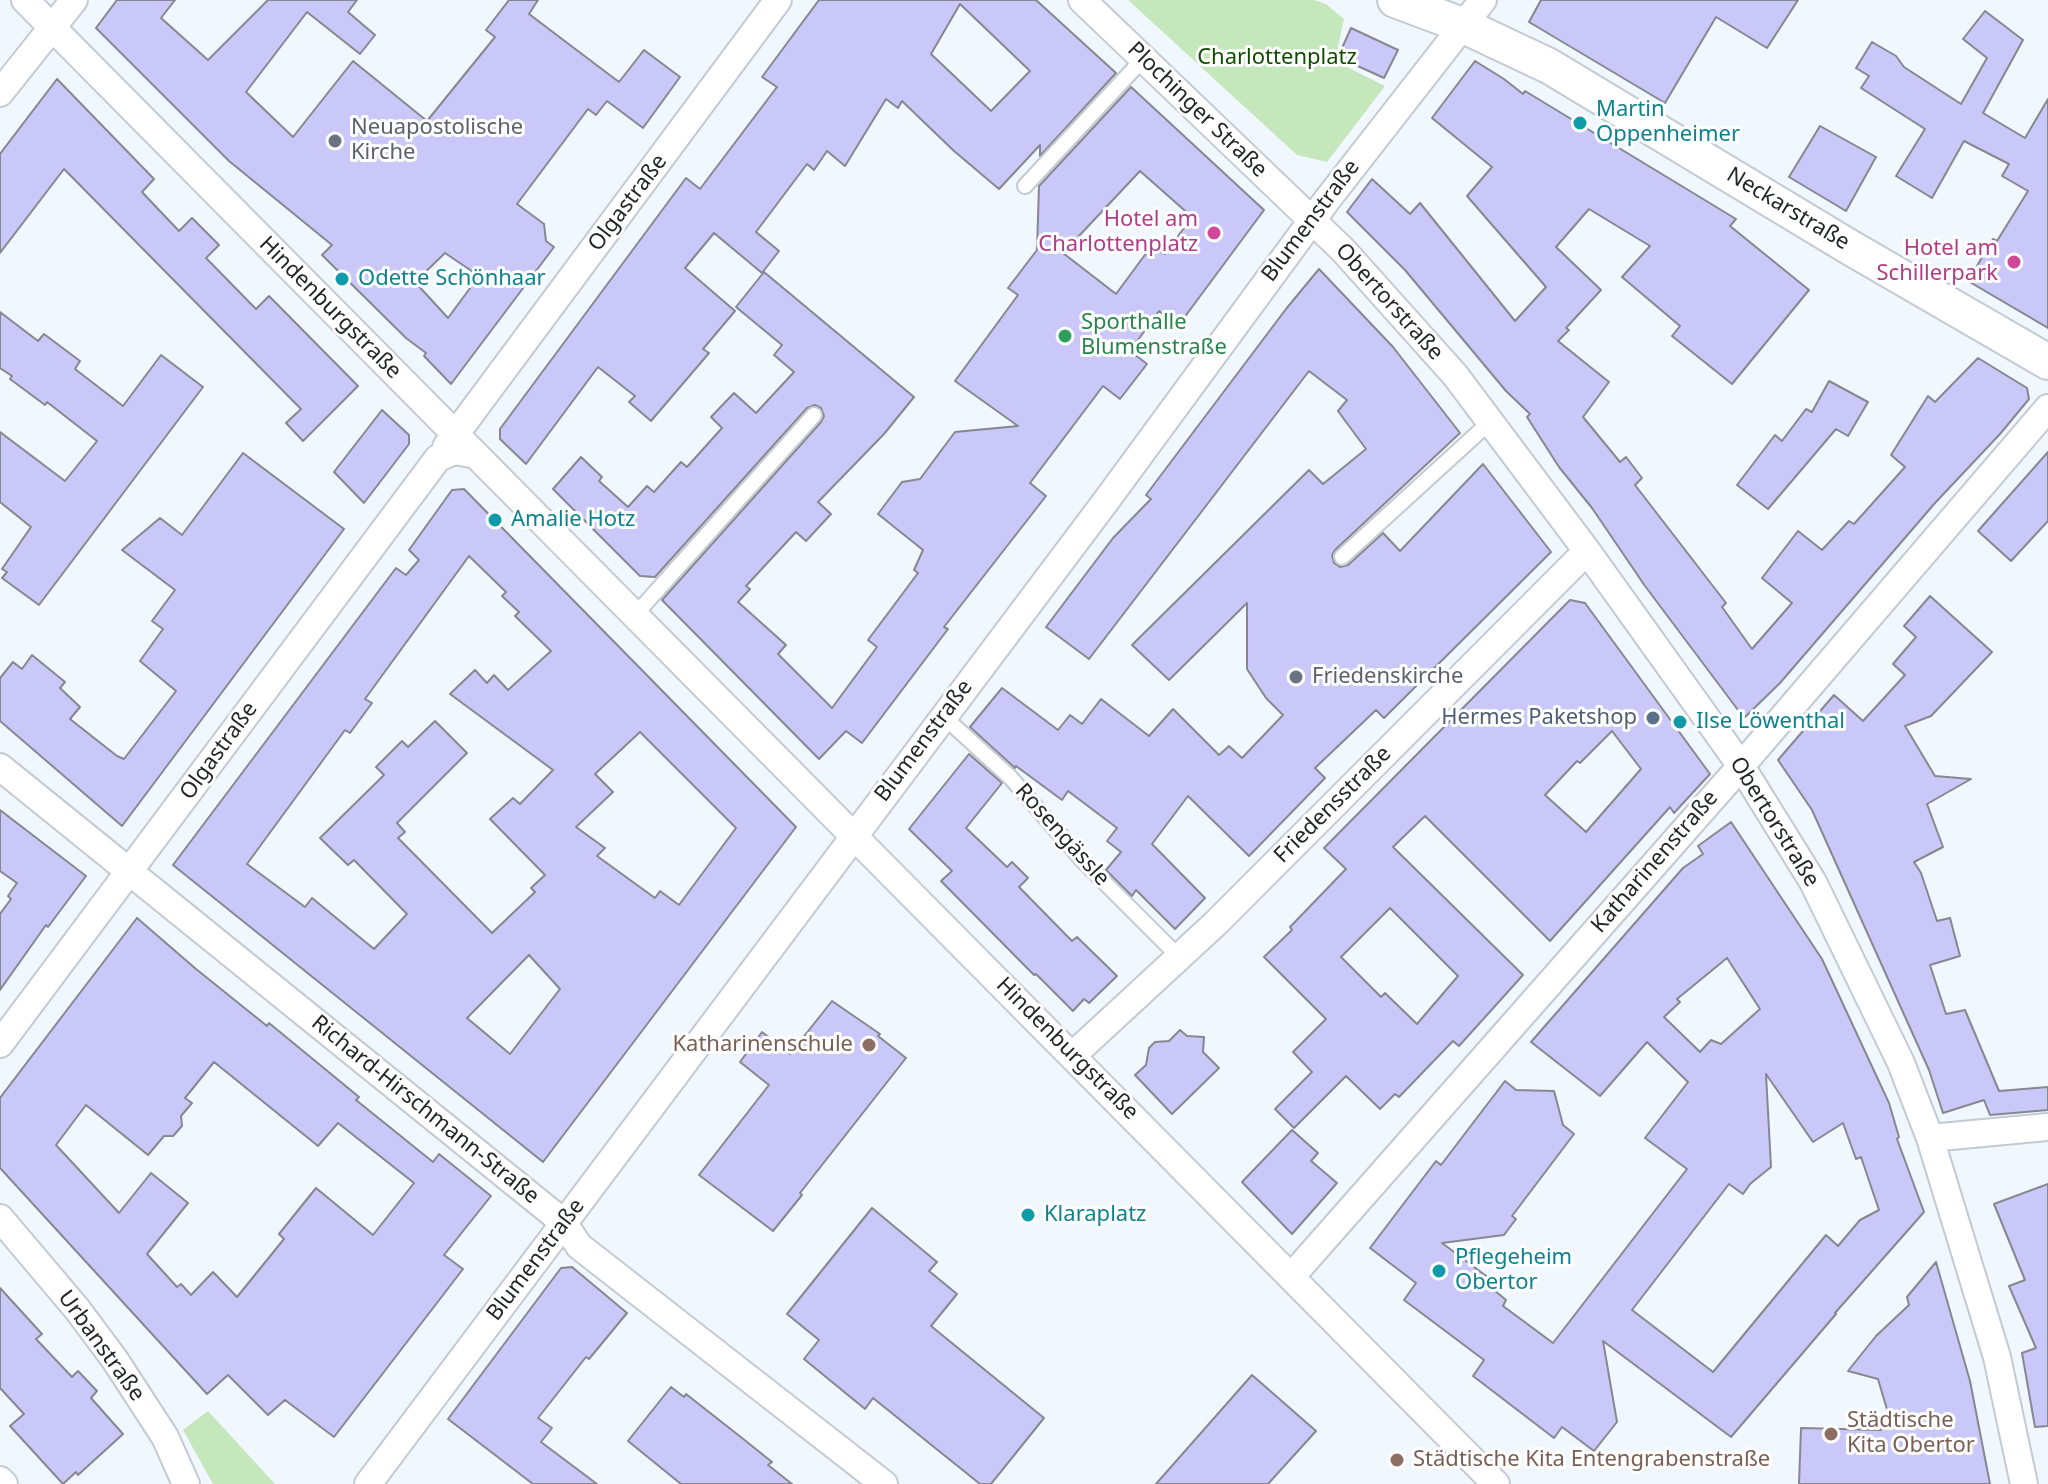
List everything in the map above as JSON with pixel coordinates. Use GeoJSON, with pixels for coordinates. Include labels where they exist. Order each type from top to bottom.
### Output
{"type":"FeatureCollection","features":[{"type":"Feature","properties":{"kind":"street","name":"Hindenburgstraße"},"geometry":{"type":"LineString","coordinates":[[25,0],[1496,1484]]}},
{"type":"Feature","properties":{"kind":"street"},"geometry":{"type":"LineString","coordinates":[[0,93],[74,0]]}},
{"type":"Feature","properties":{"kind":"street","name":"Olgastraße"},"geometry":{"type":"LineString","coordinates":[[0,1044],[778,0]]}},
{"type":"Feature","properties":{"kind":"street","name":"Plochinger Straße"},"geometry":{"type":"LineString","coordinates":[[1082,0],[1312,220]]}},
{"type":"Feature","properties":{"kind":"street","name":"Neckarstraße"},"geometry":{"type":"LineString","coordinates":[[1395,0],[1472,12],[1549,66],[1851,248],[2048,362]]}},
{"type":"Feature","properties":{"kind":"street","name":"Blumenstraße"},"geometry":{"type":"LineString","coordinates":[[368,1484],[1106,501],[1312,220],[1472,12]]}},
{"type":"Feature","properties":{"kind":"street","name":"Obertorstraße"},"geometry":{"type":"LineString","coordinates":[[1312,220],[1409,323],[1491,421],[1741,766],[1813,882],[1880,1016],[1930,1138],[1997,1357],[2024,1484]]}},
{"type":"Feature","properties":{"kind":"street"},"geometry":{"type":"LineString","coordinates":[[430,409],[453,417],[464,414],[476,405]]}},
{"type":"Feature","properties":{"kind":"street","name":"Katharinenstraße"},"geometry":{"type":"LineString","coordinates":[[1291,1277],[1741,766],[2048,408]]}},
{"type":"Feature","properties":{"kind":"street"},"geometry":{"type":"LineString","coordinates":[[438,458],[455,451],[476,455]]}},
{"type":"Feature","properties":{"kind":"street","name":"Friedensstraße"},"geometry":{"type":"LineString","coordinates":[[1073,1055],[1179,957],[1587,551]]}},
{"type":"Feature","properties":{"kind":"street","name":"Richard-Hirschmann-Straße"},"geometry":{"type":"LineString","coordinates":[[0,767],[563,1222],[579,1246],[884,1484]]}},
{"type":"Feature","properties":{"kind":"street"},"geometry":{"type":"LineString","coordinates":[[1930,1138],[2048,1127]]}},
{"type":"Feature","properties":{"kind":"street","name":"Urbanstraße"},"geometry":{"type":"LineString","coordinates":[[0,1218],[115,1360],[165,1437],[186,1484]]}},
{"type":"Feature","properties":{"kind":"lane"},"geometry":{"type":"LineString","coordinates":[[1025,186],[1144,58]]}},
{"type":"Feature","properties":{"kind":"lane"},"geometry":{"type":"LineString","coordinates":[[635,615],[814,415]]}},
{"type":"Feature","properties":{"kind":"lane"},"geometry":{"type":"LineString","coordinates":[[1342,557],[1491,421]]}},
{"type":"Feature","properties":{"kind":"lane","name":"Rosengässle"},"geometry":{"type":"LineString","coordinates":[[943,716],[1023,790],[1083,861],[1179,957]]}},
{"type":"Feature","properties":{"kind":"green space","name":"Charlottenplatz"},"geometry":{"type":"Polygon","coordinates":[[[1128,0],[1314,0],[1326,4],[1344,19],[1335,61],[1385,86],[1327,162],[1297,155],[1128,0]]]}},
{"type":"Feature","properties":{"kind":"green space"},"geometry":{"type":"Polygon","coordinates":[[[208,1411],[275,1484],[213,1484],[183,1430],[208,1411]]]}},
{"type":"Feature","properties":{"kind":"building"},"geometry":{"type":"Polygon","coordinates":[[[117,0],[175,0],[161,18],[208,60],[268,0],[357,0],[348,12],[375,35],[360,54],[307,12],[246,92],[293,137],[353,61],[427,121],[495,37],[486,30],[509,0],[538,0],[529,14],[619,82],[644,50],[680,77],[643,128],[607,101],[596,115],[588,109],[517,204],[544,224],[546,241],[554,247],[451,384],[424,356],[426,353],[406,338],[322,255],[332,245],[229,161],[96,28],[117,0]],[[445,253],[415,282],[448,318],[479,276],[445,253]]]}},
{"type":"Feature","properties":{"kind":"building"},"geometry":{"type":"Polygon","coordinates":[[[819,0],[1036,0],[1116,73],[1040,156],[1040,145],[999,189],[902,101],[898,108],[886,99],[845,166],[827,151],[814,170],[807,164],[756,232],[779,251],[762,273],[714,233],[685,268],[735,311],[703,349],[709,353],[651,421],[629,402],[635,396],[598,367],[526,464],[500,439],[500,429],[686,178],[700,189],[777,87],[762,77],[819,0]],[[960,4],[931,54],[991,111],[1030,71],[960,4]]]}},
{"type":"Feature","properties":{"kind":"building"},"geometry":{"type":"Polygon","coordinates":[[[1541,0],[1798,0],[1767,48],[1716,17],[1665,103],[1529,22],[1541,0]]]}},
{"type":"Feature","properties":{"kind":"building"},"geometry":{"type":"Polygon","coordinates":[[[1985,11],[2023,40],[1983,113],[2025,138],[2048,99],[2048,328],[1968,281],[1993,239],[1997,241],[2028,191],[2002,176],[2009,164],[1964,141],[1932,198],[1896,176],[1925,129],[1861,88],[1869,76],[1856,68],[1872,42],[1961,104],[1987,58],[1963,39],[1985,11]]]}},
{"type":"Feature","properties":{"kind":"building"},"geometry":{"type":"Polygon","coordinates":[[[1351,28],[1398,50],[1384,78],[1338,57],[1351,28]]]}},
{"type":"Feature","properties":{"kind":"building"},"geometry":{"type":"Polygon","coordinates":[[[1475,61],[1523,94],[1525,91],[1736,219],[1730,226],[1809,290],[1732,384],[1672,336],[1680,326],[1622,277],[1650,246],[1589,209],[1556,247],[1601,290],[1558,341],[1609,382],[1583,417],[1620,462],[1626,457],[1642,478],[1635,485],[1726,603],[1722,607],[1752,649],[1792,603],[1762,578],[1798,531],[1822,550],[1849,521],[1854,524],[1905,467],[1891,455],[1928,396],[1935,402],[1978,358],[2027,388],[2029,399],[2000,434],[1935,503],[1780,683],[1744,718],[1559,467],[1527,417],[1530,414],[1506,391],[1405,270],[1347,212],[1372,179],[1410,214],[1420,203],[1515,321],[1546,287],[1467,196],[1492,167],[1432,118],[1475,61]]]}},
{"type":"Feature","properties":{"kind":"building"},"geometry":{"type":"Polygon","coordinates":[[[57,79],[154,179],[142,192],[179,231],[192,218],[219,245],[206,258],[256,309],[269,296],[358,386],[303,441],[286,423],[301,409],[64,169],[0,253],[0,154],[57,79]]]}},
{"type":"Feature","properties":{"kind":"building"},"geometry":{"type":"Polygon","coordinates":[[[1131,87],[1264,210],[1178,326],[1159,311],[1130,351],[1147,364],[1120,399],[1103,386],[1030,483],[1046,496],[944,627],[948,629],[862,743],[846,731],[819,759],[662,600],[821,422],[824,416],[821,408],[815,405],[807,408],[655,577],[640,576],[553,489],[581,457],[602,477],[599,481],[628,507],[647,486],[654,492],[681,462],[687,467],[722,428],[711,417],[734,393],[756,413],[794,372],[774,355],[782,345],[736,307],[764,272],[914,397],[884,434],[818,502],[831,514],[806,541],[796,532],[746,586],[750,589],[738,602],[786,645],[778,654],[832,708],[877,647],[868,640],[918,573],[914,570],[923,550],[878,514],[902,482],[920,479],[955,432],[1018,426],[955,381],[1018,295],[1008,288],[1037,250],[1039,186],[1131,87]],[[1140,171],[1063,253],[1116,294],[1150,248],[1165,254],[1192,217],[1140,171]]]}},
{"type":"Feature","properties":{"kind":"building"},"geometry":{"type":"Polygon","coordinates":[[[1820,126],[1876,157],[1846,211],[1789,177],[1820,126]]]}},
{"type":"Feature","properties":{"kind":"building"},"geometry":{"type":"Polygon","coordinates":[[[1319,269],[1393,347],[1460,433],[1335,550],[1332,555],[1334,563],[1340,567],[1348,565],[1383,533],[1400,551],[1483,464],[1551,552],[1384,718],[1376,710],[1315,768],[1325,778],[1249,856],[1188,796],[1152,844],[1205,898],[1175,929],[1136,890],[1132,896],[1106,870],[1121,852],[1107,841],[1117,828],[1068,791],[1062,800],[1015,768],[970,727],[1002,688],[1058,730],[1070,715],[1082,724],[1101,699],[1149,736],[1173,709],[1219,755],[1229,746],[1242,758],[1283,715],[1266,698],[1247,669],[1247,603],[1169,680],[1132,645],[1309,470],[1323,484],[1366,449],[1338,411],[1347,400],[1309,371],[1089,659],[1046,627],[1113,538],[1151,499],[1146,495],[1319,269]]]}},
{"type":"Feature","properties":{"kind":"building"},"geometry":{"type":"Polygon","coordinates":[[[0,312],[38,341],[44,334],[80,361],[75,369],[123,406],[161,355],[203,387],[39,605],[2,578],[7,572],[2,569],[31,527],[0,502],[0,432],[65,481],[97,441],[47,402],[45,405],[10,379],[12,376],[0,368],[0,312]]]}},
{"type":"Feature","properties":{"kind":"building"},"geometry":{"type":"Polygon","coordinates":[[[1829,381],[1868,402],[1848,436],[1836,429],[1768,509],[1737,485],[1775,435],[1782,441],[1806,409],[1812,412],[1829,381]]]}},
{"type":"Feature","properties":{"kind":"building"},"geometry":{"type":"Polygon","coordinates":[[[382,410],[409,435],[409,444],[364,503],[334,472],[382,410]]]}},
{"type":"Feature","properties":{"kind":"building"},"geometry":{"type":"Polygon","coordinates":[[[2048,452],[2048,521],[2011,561],[1978,531],[2048,452]]]}},
{"type":"Feature","properties":{"kind":"building"},"geometry":{"type":"Polygon","coordinates":[[[243,453],[344,529],[122,826],[0,721],[0,678],[13,662],[22,669],[32,655],[65,682],[60,688],[80,707],[70,719],[124,759],[176,691],[140,661],[163,629],[152,621],[175,590],[122,550],[160,518],[182,535],[243,453]]]}},
{"type":"Feature","properties":{"kind":"building"},"geometry":{"type":"Polygon","coordinates":[[[464,489],[796,827],[543,1162],[173,865],[396,568],[406,575],[419,560],[409,550],[452,490],[464,489]],[[469,556],[365,699],[372,703],[350,733],[345,730],[247,864],[305,907],[312,898],[374,949],[407,914],[354,860],[348,865],[320,838],[384,775],[376,767],[402,741],[408,747],[435,721],[467,753],[397,823],[405,832],[398,838],[492,933],[535,892],[531,888],[545,875],[490,819],[513,798],[520,804],[553,770],[450,694],[475,670],[487,683],[494,675],[508,690],[551,651],[515,616],[519,612],[502,596],[506,592],[469,556]],[[640,732],[595,774],[613,792],[576,827],[605,848],[597,856],[655,898],[660,891],[679,905],[736,828],[640,732]],[[529,955],[467,1018],[510,1054],[560,989],[529,955]]]}},
{"type":"Feature","properties":{"kind":"building"},"geometry":{"type":"Polygon","coordinates":[[[1930,596],[1992,652],[1931,716],[1905,726],[1935,776],[1971,779],[1927,804],[1943,847],[1914,862],[1921,873],[1937,921],[1950,918],[1960,956],[1930,965],[1946,1014],[1965,1010],[1999,1091],[2048,1087],[2048,1110],[1990,1115],[1984,1100],[1943,1113],[1929,1070],[1812,810],[1778,760],[1834,695],[1863,721],[1905,675],[1893,664],[1916,637],[1904,626],[1930,596]]]}},
{"type":"Feature","properties":{"kind":"building"},"geometry":{"type":"Polygon","coordinates":[[[1570,600],[1585,603],[1710,774],[1674,813],[1670,807],[1550,941],[1425,816],[1393,847],[1523,975],[1459,1046],[1453,1041],[1399,1097],[1395,1094],[1380,1109],[1346,1076],[1294,1128],[1275,1109],[1312,1072],[1293,1052],[1326,1019],[1264,957],[1346,869],[1324,848],[1570,600]],[[1612,731],[1580,763],[1577,761],[1545,795],[1586,832],[1641,769],[1612,731]],[[1390,908],[1341,957],[1381,997],[1385,993],[1417,1024],[1458,976],[1390,908]]]}},
{"type":"Feature","properties":{"kind":"building"},"geometry":{"type":"Polygon","coordinates":[[[969,754],[1002,783],[966,828],[1007,867],[1012,862],[1028,878],[1019,887],[1072,941],[1077,937],[1117,976],[1089,1003],[1084,999],[1073,1011],[941,881],[952,871],[909,829],[969,754]]]}},
{"type":"Feature","properties":{"kind":"building"},"geometry":{"type":"Polygon","coordinates":[[[0,810],[86,876],[48,927],[46,925],[0,990],[0,914],[11,899],[8,896],[17,883],[0,871],[0,810]]]}},
{"type":"Feature","properties":{"kind":"building"},"geometry":{"type":"Polygon","coordinates":[[[1731,822],[1822,959],[1889,1103],[1897,1139],[1924,1212],[1731,1437],[1603,1341],[1617,1422],[1594,1451],[1562,1427],[1554,1438],[1473,1376],[1484,1360],[1404,1300],[1416,1283],[1370,1248],[1436,1161],[1441,1165],[1505,1081],[1516,1090],[1554,1091],[1563,1125],[1574,1134],[1512,1216],[1516,1219],[1504,1235],[1442,1243],[1489,1278],[1488,1285],[1506,1300],[1503,1306],[1553,1343],[1687,1169],[1645,1138],[1688,1082],[1647,1042],[1600,1096],[1531,1042],[1683,868],[1703,854],[1698,846],[1731,822]],[[1727,958],[1677,999],[1680,1002],[1664,1017],[1700,1052],[1711,1040],[1721,1044],[1760,1009],[1727,958]],[[1766,1074],[1771,1167],[1743,1194],[1729,1184],[1632,1310],[1713,1372],[1826,1235],[1838,1246],[1860,1220],[1879,1210],[1861,1157],[1856,1159],[1843,1123],[1813,1142],[1766,1074]]]}},
{"type":"Feature","properties":{"kind":"building"},"geometry":{"type":"Polygon","coordinates":[[[137,918],[196,969],[267,1026],[269,1023],[359,1097],[356,1100],[433,1162],[439,1154],[491,1196],[444,1255],[463,1269],[334,1437],[285,1400],[268,1415],[228,1375],[207,1394],[0,1168],[0,1098],[137,918]],[[214,1062],[185,1098],[192,1103],[181,1116],[182,1126],[173,1136],[164,1136],[148,1155],[86,1105],[56,1145],[119,1213],[151,1173],[188,1203],[147,1254],[177,1287],[181,1284],[191,1295],[213,1272],[237,1297],[284,1239],[279,1234],[316,1188],[373,1235],[414,1183],[338,1123],[318,1146],[214,1062]]]}},
{"type":"Feature","properties":{"kind":"building","name":"Katharinenschule"},"geometry":{"type":"Polygon","coordinates":[[[832,1001],[880,1034],[878,1036],[906,1058],[773,1231],[699,1175],[769,1085],[740,1062],[762,1032],[790,1054],[832,1001]]]}},
{"type":"Feature","properties":{"kind":"building"},"geometry":{"type":"Polygon","coordinates":[[[1180,1030],[1187,1036],[1204,1037],[1203,1052],[1219,1068],[1172,1114],[1135,1075],[1146,1065],[1149,1048],[1155,1042],[1169,1041],[1180,1030]]]}},
{"type":"Feature","properties":{"kind":"building"},"geometry":{"type":"Polygon","coordinates":[[[1292,1130],[1318,1153],[1311,1161],[1337,1183],[1292,1234],[1242,1182],[1292,1130]]]}},
{"type":"Feature","properties":{"kind":"building"},"geometry":{"type":"Polygon","coordinates":[[[2048,1184],[2048,1426],[2035,1427],[2022,1353],[2036,1348],[2009,1286],[2025,1280],[1994,1204],[2048,1184]]]}},
{"type":"Feature","properties":{"kind":"building"},"geometry":{"type":"Polygon","coordinates":[[[872,1208],[937,1262],[929,1271],[957,1294],[931,1326],[1044,1418],[991,1484],[980,1484],[873,1398],[865,1409],[804,1359],[819,1340],[787,1314],[872,1208]]]}},
{"type":"Feature","properties":{"kind":"building"},"geometry":{"type":"Polygon","coordinates":[[[1936,1262],[1970,1381],[1990,1484],[1799,1484],[1801,1428],[1881,1430],[1881,1423],[1891,1423],[1878,1379],[1848,1371],[1876,1336],[1909,1305],[1907,1297],[1936,1262]]]}},
{"type":"Feature","properties":{"kind":"building"},"geometry":{"type":"Polygon","coordinates":[[[572,1267],[627,1313],[589,1359],[586,1357],[538,1418],[552,1428],[541,1442],[597,1484],[533,1484],[448,1419],[561,1268],[572,1267]]]}},
{"type":"Feature","properties":{"kind":"building"},"geometry":{"type":"Polygon","coordinates":[[[0,1288],[42,1334],[36,1339],[72,1377],[78,1371],[97,1391],[91,1398],[123,1434],[78,1475],[76,1472],[63,1484],[10,1426],[24,1414],[0,1388],[0,1288]]]}},
{"type":"Feature","properties":{"kind":"building"},"geometry":{"type":"Polygon","coordinates":[[[1252,1375],[1316,1431],[1268,1484],[1156,1484],[1252,1375]]]}},
{"type":"Feature","properties":{"kind":"building"},"geometry":{"type":"Polygon","coordinates":[[[671,1387],[684,1397],[686,1394],[772,1462],[768,1465],[792,1484],[681,1484],[628,1441],[671,1387]]]}},
{"type":"Feature","properties":{"kind":"place","name":"Martin Oppenheimer"},"geometry":{"type":"Point","coordinates":[1580,123]}},
{"type":"Feature","properties":{"kind":"place","name":"Neuapostolische Kirche"},"geometry":{"type":"Point","coordinates":[335,141]}},
{"type":"Feature","properties":{"kind":"place","name":"Hotel am Charlottenplatz"},"geometry":{"type":"Point","coordinates":[1214,233]}},
{"type":"Feature","properties":{"kind":"place","name":"Hotel am Schillerpark"},"geometry":{"type":"Point","coordinates":[2014,262]}},
{"type":"Feature","properties":{"kind":"place","name":"Odette Schönhaar"},"geometry":{"type":"Point","coordinates":[342,279]}},
{"type":"Feature","properties":{"kind":"place","name":"Sporthalle Blumenstraße"},"geometry":{"type":"Point","coordinates":[1065,336]}},
{"type":"Feature","properties":{"kind":"place","name":"Amalie Hotz"},"geometry":{"type":"Point","coordinates":[495,520]}},
{"type":"Feature","properties":{"kind":"place","name":"Friedenskirche"},"geometry":{"type":"Point","coordinates":[1296,677]}},
{"type":"Feature","properties":{"kind":"place","name":"Hermes Paketshop"},"geometry":{"type":"Point","coordinates":[1653,718]}},
{"type":"Feature","properties":{"kind":"place","name":"Ilse Löwenthal"},"geometry":{"type":"Point","coordinates":[1680,722]}},
{"type":"Feature","properties":{"kind":"place","name":"Katharinenschule"},"geometry":{"type":"Point","coordinates":[869,1045]}},
{"type":"Feature","properties":{"kind":"place","name":"Klaraplatz"},"geometry":{"type":"Point","coordinates":[1028,1215]}},
{"type":"Feature","properties":{"kind":"place","name":"Pflegeheim Obertor"},"geometry":{"type":"Point","coordinates":[1439,1271]}},
{"type":"Feature","properties":{"kind":"place","name":"Städtische Kita Obertor"},"geometry":{"type":"Point","coordinates":[1831,1434]}},
{"type":"Feature","properties":{"kind":"place","name":"Städtische Kita Entengrabenstraße"},"geometry":{"type":"Point","coordinates":[1397,1460]}}]}
